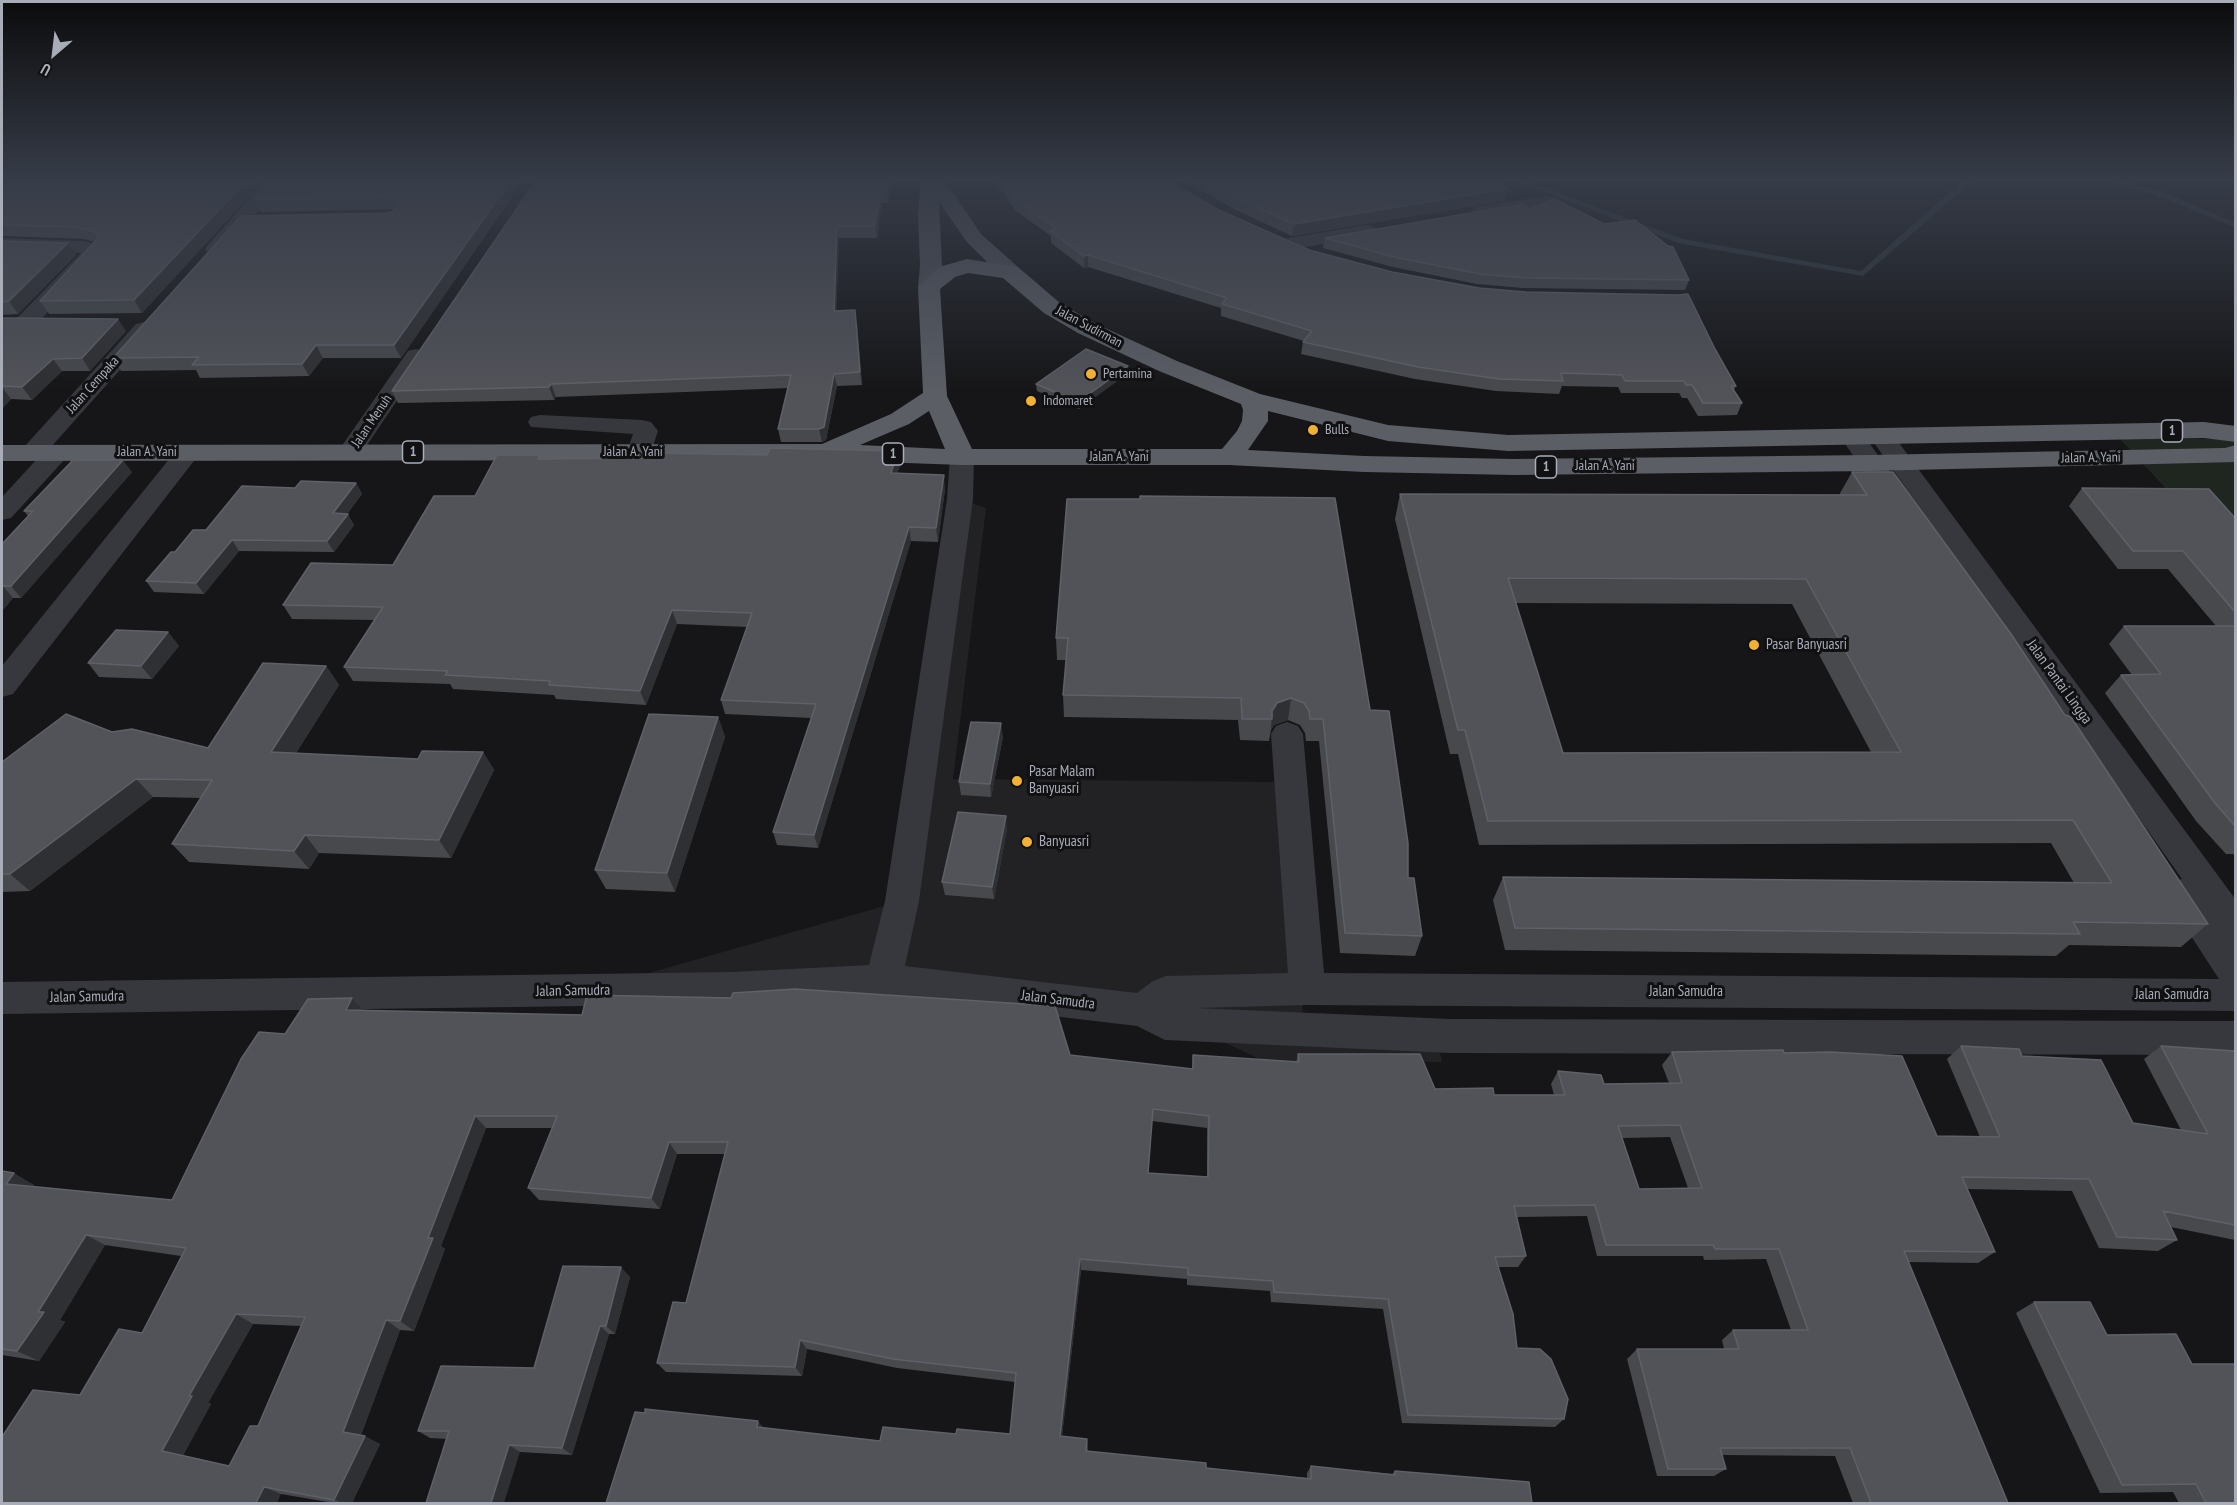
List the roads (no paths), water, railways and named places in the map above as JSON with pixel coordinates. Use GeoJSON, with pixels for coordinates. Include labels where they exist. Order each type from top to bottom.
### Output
{"type":"FeatureCollection","features":[{"type":"Feature","properties":{"kind":"highway"},"geometry":{"type":"LineString","coordinates":[[962,458],[935,396],[929,286],[947,272],[962,267],[980,267],[1010,272]]}},
{"type":"Feature","properties":{"kind":"highway","name":"Jalan Sudirman"},"geometry":{"type":"LineString","coordinates":[[1010,272],[1052,308],[1086,328],[1168,366],[1251,399]]}},
{"type":"Feature","properties":{"kind":"highway"},"geometry":{"type":"LineString","coordinates":[[824,452],[900,419],[935,396]]}},
{"type":"Feature","properties":{"kind":"highway"},"geometry":{"type":"LineString","coordinates":[[1228,457],[1248,434],[1255,421],[1256,410],[1251,399]]}},
{"type":"Feature","properties":{"kind":"highway","name":"Jalan A. Yani"},"geometry":{"type":"LineString","coordinates":[[1251,399],[1388,434],[1446,440],[1508,443],[1868,446]]}},
{"type":"Feature","properties":{"kind":"highway","name":"Jalan A. Yani"},"geometry":{"type":"LineString","coordinates":[[2,453],[824,452],[962,458],[1228,457],[1364,464],[1514,467],[1868,446],[2204,430],[2235,434]]}},
{"type":"Feature","properties":{"kind":"highway","name":"Jalan A. Yani"},"geometry":{"type":"LineString","coordinates":[[1900,462],[2230,456],[2235,453]]}},
{"type":"Feature","properties":{"kind":"main road"},"geometry":{"type":"LineString","coordinates":[[929,286],[930,252]]}},
{"type":"Feature","properties":{"kind":"main road","name":"Jalan Sudirman"},"geometry":{"type":"LineString","coordinates":[[989,252],[1010,272]]}},
{"type":"Feature","properties":{"kind":"street"},"geometry":{"type":"LineString","coordinates":[[26,323],[93,252]]}},
{"type":"Feature","properties":{"kind":"street"},"geometry":{"type":"LineString","coordinates":[[203,262],[212,252]]}},
{"type":"Feature","properties":{"kind":"street"},"geometry":{"type":"LineString","coordinates":[[1312,252],[1326,257]]}},
{"type":"Feature","properties":{"kind":"street","name":"Jalan Cempaka"},"geometry":{"type":"LineString","coordinates":[[2,512],[44,453],[154,318],[116,322]]}},
{"type":"Feature","properties":{"kind":"street"},"geometry":{"type":"LineString","coordinates":[[2,323],[59,323]]}},
{"type":"Feature","properties":{"kind":"street","name":"Jalan Menuh"},"geometry":{"type":"LineString","coordinates":[[350,452],[429,336]]}},
{"type":"Feature","properties":{"kind":"street"},"geometry":{"type":"LineString","coordinates":[[540,423],[642,427],[646,431],[639,452]]}},
{"type":"Feature","properties":{"kind":"street","name":"Jalan Pantai Lingga"},"geometry":{"type":"LineString","coordinates":[[1868,446],[1900,462],[2235,928]]}},
{"type":"Feature","properties":{"kind":"street","name":"Jalan Pantai Lingga"},"geometry":{"type":"LineString","coordinates":[[1868,446],[2235,974]]}},
{"type":"Feature","properties":{"kind":"street"},"geometry":{"type":"LineString","coordinates":[[2,686],[188,452]]}},
{"type":"Feature","properties":{"kind":"street"},"geometry":{"type":"LineString","coordinates":[[884,980],[902,901],[960,500],[962,458]]}},
{"type":"Feature","properties":{"kind":"street"},"geometry":{"type":"LineString","coordinates":[[1287,734],[1307,989]]}},
{"type":"Feature","properties":{"kind":"street","name":"Jalan Samudra"},"geometry":{"type":"LineString","coordinates":[[2,998],[732,988],[884,980],[1143,1010],[1165,1023],[1451,1036],[2235,1038]]}},
{"type":"Feature","properties":{"kind":"street","name":"Jalan Samudra"},"geometry":{"type":"LineString","coordinates":[[1143,1010],[1166,992],[1307,989],[2235,996]]}},
{"type":"Feature","properties":{"kind":"waterway"},"geometry":{"type":"LineString","coordinates":[[1743,252],[1863,274],[1887,252]]}},
{"type":"Feature","properties":{"kind":"place","name":"Pertamina"},"geometry":{"type":"Point","coordinates":[1091,374]}},
{"type":"Feature","properties":{"kind":"place","name":"Indomaret"},"geometry":{"type":"Point","coordinates":[1031,401]}},
{"type":"Feature","properties":{"kind":"place","name":"Bulls"},"geometry":{"type":"Point","coordinates":[1313,430]}},
{"type":"Feature","properties":{"kind":"place","name":"Pasar Banyuasri"},"geometry":{"type":"Point","coordinates":[1754,645]}},
{"type":"Feature","properties":{"kind":"place","name":"Pasar Malam Banyuasri"},"geometry":{"type":"Point","coordinates":[1017,781]}},
{"type":"Feature","properties":{"kind":"place","name":"Banyuasri"},"geometry":{"type":"Point","coordinates":[1027,842]}}]}
